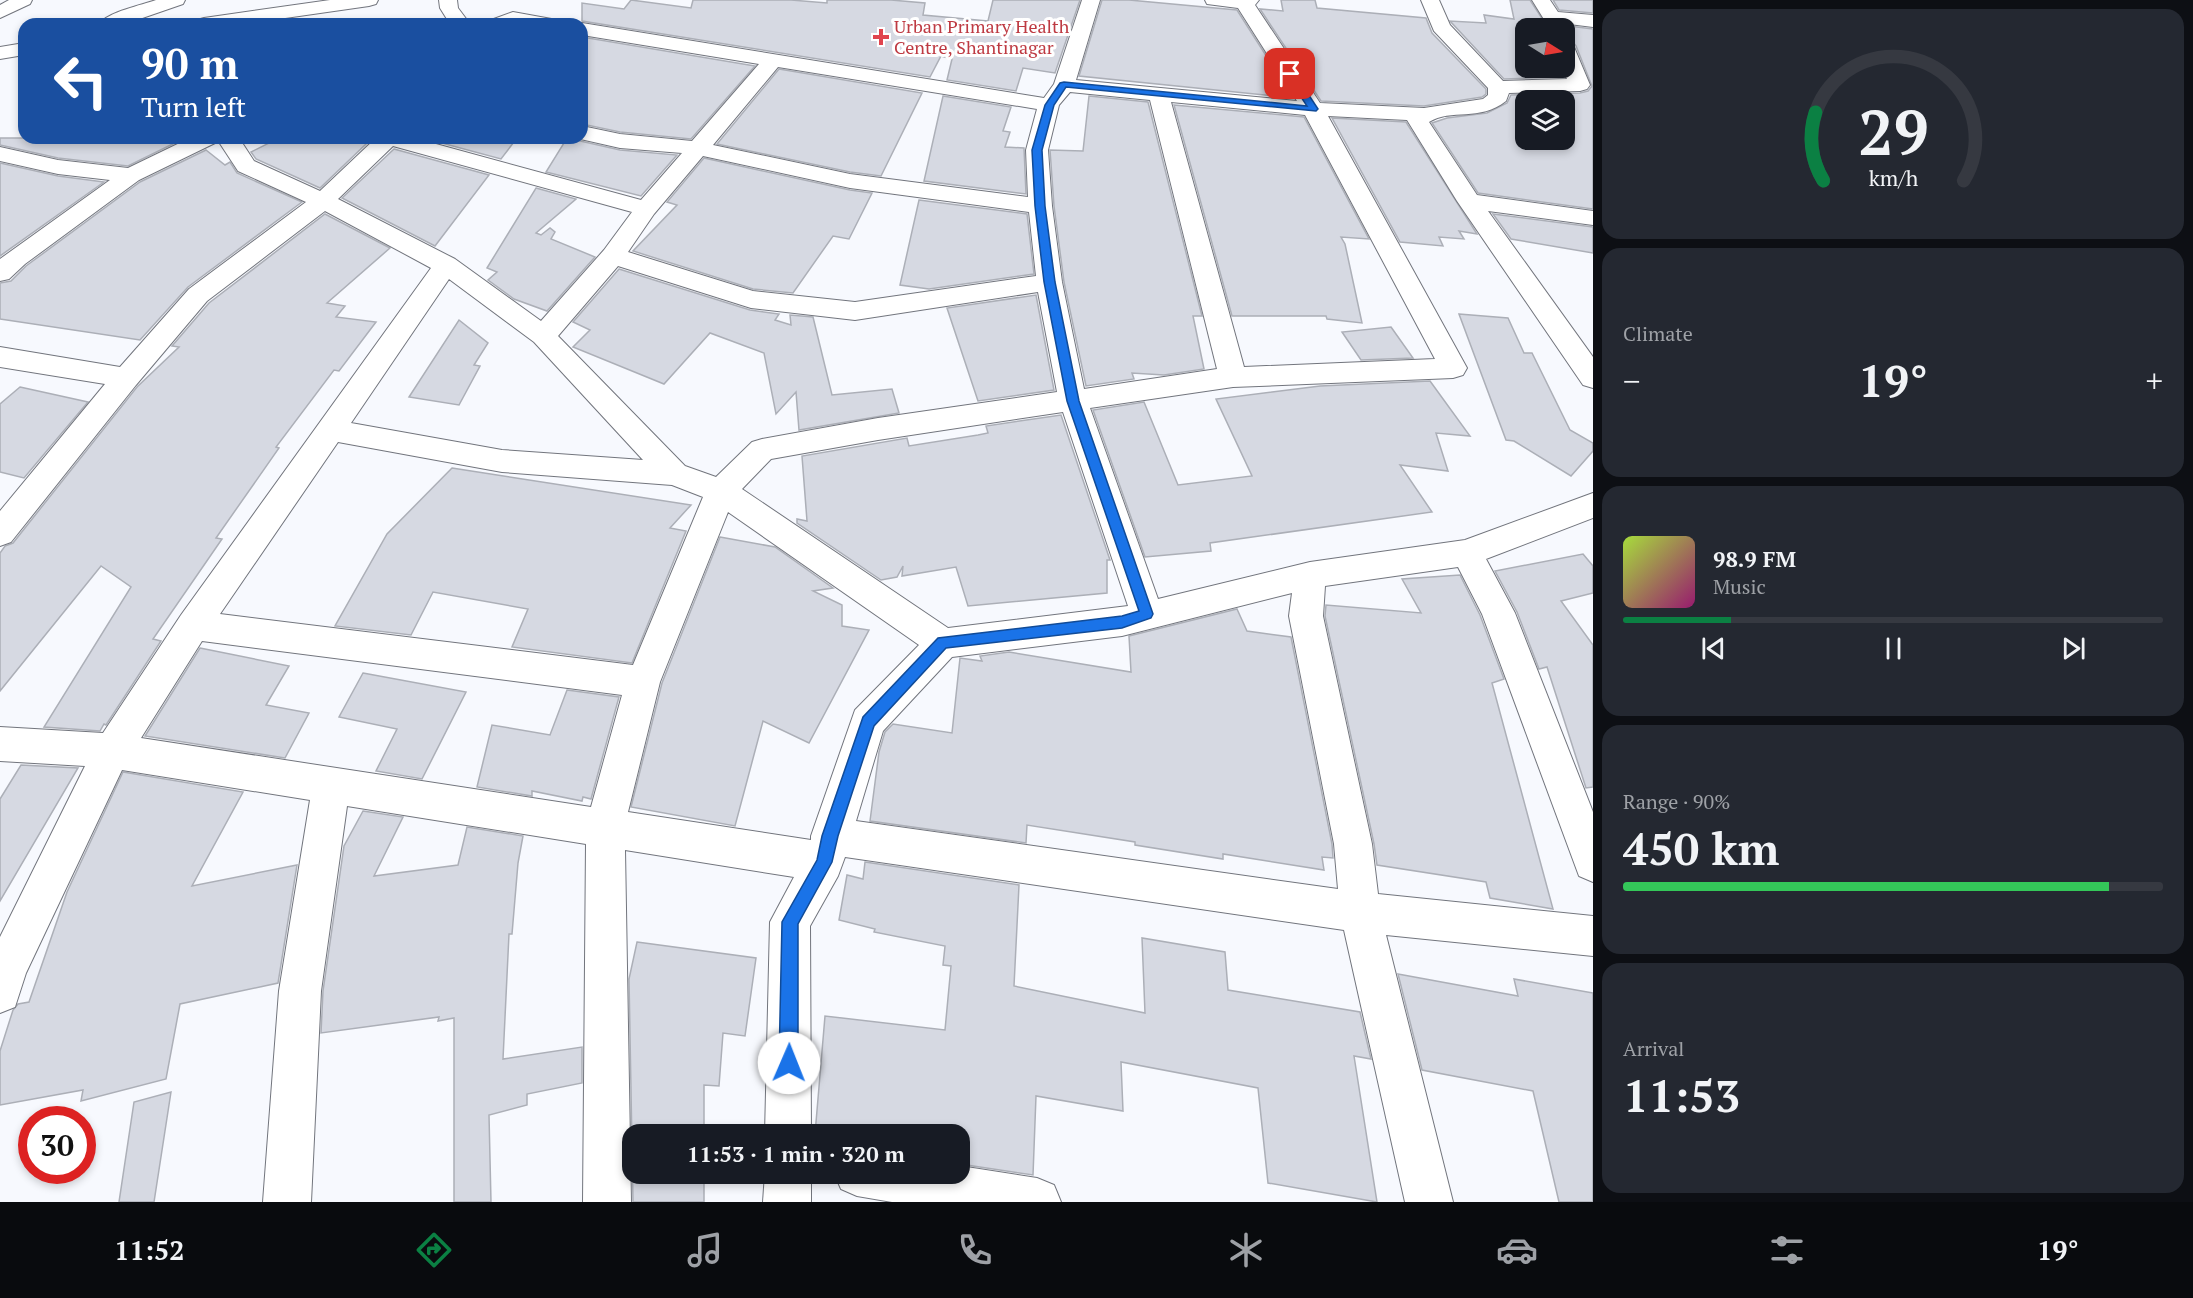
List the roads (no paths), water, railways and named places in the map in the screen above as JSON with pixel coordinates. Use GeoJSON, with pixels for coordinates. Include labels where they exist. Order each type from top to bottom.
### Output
{"type":"FeatureCollection","features":[{"type":"Feature","properties":{"kind":"street"},"geometry":{"type":"LineString","coordinates":[[0,12],[24,0]]}},
{"type":"Feature","properties":{"kind":"street"},"geometry":{"type":"LineString","coordinates":[[123,18],[176,0]]}},
{"type":"Feature","properties":{"kind":"street"},"geometry":{"type":"LineString","coordinates":[[240,15],[369,0]]}},
{"type":"Feature","properties":{"kind":"street"},"geometry":{"type":"LineString","coordinates":[[448,0],[449,8],[456,18]]}},
{"type":"Feature","properties":{"kind":"street"},"geometry":{"type":"LineString","coordinates":[[1091,0],[1037,150],[1040,206],[1049,282],[1073,401],[1147,614]]}},
{"type":"Feature","properties":{"kind":"street"},"geometry":{"type":"LineString","coordinates":[[607,1202],[605,827],[643,682],[721,491],[762,450],[879,429],[1233,377],[1453,368],[1313,109],[1247,1],[1214,0]]}},
{"type":"Feature","properties":{"kind":"street"},"geometry":{"type":"LineString","coordinates":[[588,30],[774,59],[1056,95],[1159,95],[1313,109],[1425,115],[1488,106],[1499,98],[1498,87],[1441,27],[1431,0]]}},
{"type":"Feature","properties":{"kind":"street"},"geometry":{"type":"LineString","coordinates":[[1541,0],[1551,18]]}},
{"type":"Feature","properties":{"kind":"street"},"geometry":{"type":"LineString","coordinates":[[1575,22],[1593,21]]}},
{"type":"Feature","properties":{"kind":"street"},"geometry":{"type":"LineString","coordinates":[[0,52],[18,50]]}},
{"type":"Feature","properties":{"kind":"street"},"geometry":{"type":"LineString","coordinates":[[543,336],[613,256],[646,209],[774,59]]}},
{"type":"Feature","properties":{"kind":"street"},"geometry":{"type":"LineString","coordinates":[[1498,87],[1580,85],[1575,73]]}},
{"type":"Feature","properties":{"kind":"street"},"geometry":{"type":"LineString","coordinates":[[1159,95],[1233,377]]}},
{"type":"Feature","properties":{"kind":"street"},"geometry":{"type":"LineString","coordinates":[[1425,115],[1419,120],[1421,130],[1593,378]]}},
{"type":"Feature","properties":{"kind":"street"},"geometry":{"type":"LineString","coordinates":[[588,134],[620,141],[698,148],[850,181],[1040,206]]}},
{"type":"Feature","properties":{"kind":"street"},"geometry":{"type":"LineString","coordinates":[[0,273],[16,258],[130,175],[195,144]]}},
{"type":"Feature","properties":{"kind":"street"},"geometry":{"type":"LineString","coordinates":[[232,144],[246,166],[323,201],[446,265],[543,336],[674,474]]}},
{"type":"Feature","properties":{"kind":"street"},"geometry":{"type":"LineString","coordinates":[[0,532],[126,378],[198,295],[323,201],[383,144]]}},
{"type":"Feature","properties":{"kind":"street"},"geometry":{"type":"LineString","coordinates":[[411,144],[646,209]]}},
{"type":"Feature","properties":{"kind":"street"},"geometry":{"type":"LineString","coordinates":[[0,154],[58,167],[130,175]]}},
{"type":"Feature","properties":{"kind":"street"},"geometry":{"type":"LineString","coordinates":[[1469,201],[1593,218]]}},
{"type":"Feature","properties":{"kind":"street"},"geometry":{"type":"LineString","coordinates":[[613,256],[751,299],[855,310],[1049,282]]}},
{"type":"Feature","properties":{"kind":"street"},"geometry":{"type":"LineString","coordinates":[[0,992],[6,969],[112,751],[193,625],[446,265]]}},
{"type":"Feature","properties":{"kind":"street"},"geometry":{"type":"LineString","coordinates":[[0,357],[126,378]]}},
{"type":"Feature","properties":{"kind":"street"},"geometry":{"type":"LineString","coordinates":[[332,430],[502,462],[674,474],[721,491],[943,643]]}},
{"type":"Feature","properties":{"kind":"street"},"geometry":{"type":"LineString","coordinates":[[788,1124],[790,922],[827,849],[868,722],[943,643],[1122,622],[1310,575],[1467,553],[1593,505]]}},
{"type":"Feature","properties":{"kind":"street"},"geometry":{"type":"LineString","coordinates":[[1467,553],[1498,613],[1593,862]]}},
{"type":"Feature","properties":{"kind":"street"},"geometry":{"type":"LineString","coordinates":[[1310,575],[1306,616],[1353,844],[1360,912],[1429,1202]]}},
{"type":"Feature","properties":{"kind":"street"},"geometry":{"type":"LineString","coordinates":[[193,625],[643,682]]}},
{"type":"Feature","properties":{"kind":"street"},"geometry":{"type":"LineString","coordinates":[[0,744],[112,751],[605,827],[827,849],[1360,912],[1593,936]]}},
{"type":"Feature","properties":{"kind":"street"},"geometry":{"type":"LineString","coordinates":[[287,1202],[300,991],[331,784]]}},
{"type":"Feature","properties":{"kind":"street"},"geometry":{"type":"LineString","coordinates":[[787,1202],[788,1184]]}},
{"type":"Feature","properties":{"kind":"street"},"geometry":{"type":"LineString","coordinates":[[925,1184],[1037,1202]]}},
{"type":"Feature","properties":{"kind":"place","name":"Urban Primary Health Centre, Shantinagar"},"geometry":{"type":"Point","coordinates":[881,37]}}]}
